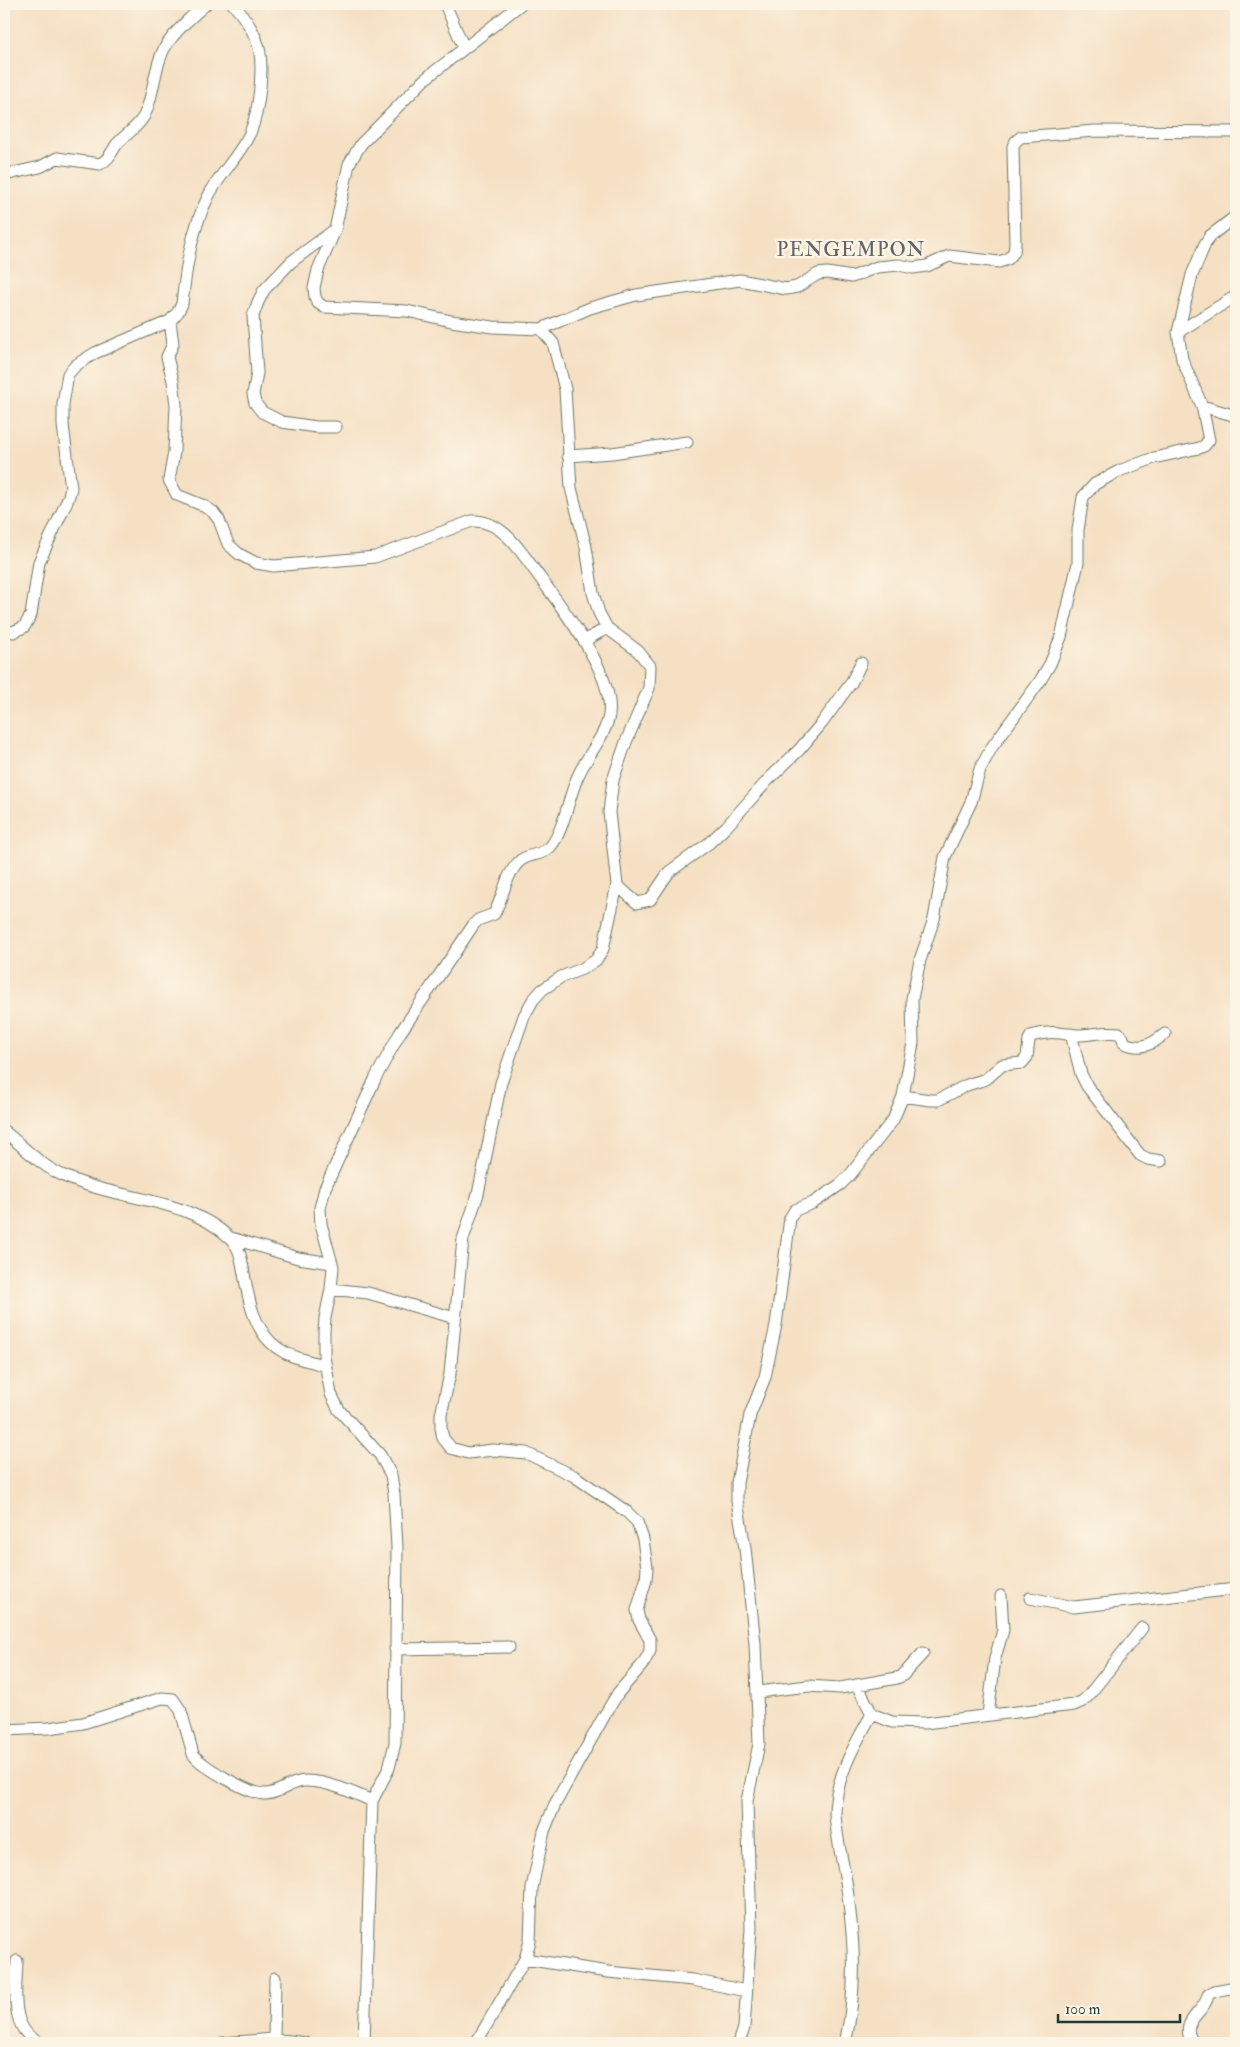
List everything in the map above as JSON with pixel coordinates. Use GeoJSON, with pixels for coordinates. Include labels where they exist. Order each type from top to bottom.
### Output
{"type":"FeatureCollection","features":[{"type":"Feature","properties":{"kind":"street"},"geometry":{"type":"LineString","coordinates":[[4,175],[40,167],[57,158],[100,164],[106,161],[116,145],[138,126],[145,114],[157,66],[164,49],[206,4]]}},
{"type":"Feature","properties":{"kind":"street"},"geometry":{"type":"LineString","coordinates":[[4,630],[13,632],[24,627],[31,616],[39,562],[68,499],[71,488],[63,425],[63,404],[68,374],[76,364],[95,353],[170,321],[178,312],[182,304],[190,247],[199,216],[208,196],[249,134],[256,112],[260,86],[259,46],[233,4]]}},
{"type":"Feature","properties":{"kind":"street"},"geometry":{"type":"LineString","coordinates":[[445,4],[464,48]]}},
{"type":"Feature","properties":{"kind":"street"},"geometry":{"type":"LineString","coordinates":[[521,4],[425,79],[361,144],[349,164],[335,230],[318,270],[314,288],[315,297],[318,303],[324,307],[406,311],[451,321],[493,327],[541,329],[590,308],[636,295],[720,282],[740,280],[786,289],[797,287],[818,274],[827,273],[852,277],[877,266],[899,265],[913,268],[928,266],[949,256],[990,262],[1008,259],[1014,252],[1015,244],[1014,146],[1021,137],[1095,131],[1236,132]]}},
{"type":"Feature","properties":{"kind":"street"},"geometry":{"type":"LineString","coordinates":[[739,2043],[744,2028],[751,1928],[747,1801],[758,1751],[758,1692],[756,1644],[746,1548],[737,1501],[737,1483],[750,1415],[767,1368],[776,1325],[790,1218],[795,1210],[813,1203],[841,1184],[850,1175],[893,1120],[903,1096],[913,1043],[912,999],[920,960],[934,919],[946,856],[971,802],[980,769],[992,747],[1040,681],[1050,664],[1061,637],[1078,563],[1078,530],[1083,497],[1095,484],[1120,471],[1154,458],[1204,446],[1209,440],[1202,406],[1182,359],[1178,332],[1192,275],[1205,244],[1210,236],[1236,216]]}},
{"type":"Feature","properties":{"kind":"street"},"geometry":{"type":"LineString","coordinates":[[335,230],[291,262],[264,290],[253,316],[257,373],[253,394],[255,403],[262,412],[282,422],[336,428]]}},
{"type":"Feature","properties":{"kind":"street"},"geometry":{"type":"LineString","coordinates":[[1178,332],[1236,296]]}},
{"type":"Feature","properties":{"kind":"street"},"geometry":{"type":"LineString","coordinates":[[170,321],[173,344],[167,357],[176,405],[174,452],[169,480],[177,495],[202,505],[212,512],[219,520],[228,544],[239,554],[256,563],[274,566],[375,557],[472,521],[482,520],[500,530],[518,549],[584,641],[602,676],[608,698],[609,714],[606,724],[578,776],[553,845],[542,854],[527,857],[520,861],[511,874],[494,914],[478,920],[474,924],[400,1033],[376,1077],[325,1188],[320,1208],[321,1224],[332,1263],[332,1289],[324,1318],[325,1366],[331,1394],[339,1410],[380,1455],[391,1475],[397,1547],[395,1743],[389,1768],[372,1801],[364,2043]]}},
{"type":"Feature","properties":{"kind":"street"},"geometry":{"type":"LineString","coordinates":[[476,2043],[529,1950],[532,1888],[544,1831],[555,1804],[618,1693],[643,1664],[650,1651],[650,1640],[637,1610],[646,1580],[647,1568],[643,1539],[637,1522],[627,1512],[574,1476],[526,1453],[493,1450],[468,1453],[451,1448],[443,1438],[441,1428],[450,1374],[463,1239],[478,1194],[502,1083],[524,1016],[533,1000],[542,990],[561,977],[582,970],[596,960],[604,949],[617,886],[609,812],[614,780],[626,742],[649,688],[650,666],[638,651],[607,628],[599,613],[593,594],[586,547],[571,488],[565,389],[553,343],[541,329]]}},
{"type":"Feature","properties":{"kind":"street"},"geometry":{"type":"LineString","coordinates":[[1202,406],[1236,416]]}},
{"type":"Feature","properties":{"kind":"street"},"geometry":{"type":"LineString","coordinates":[[568,456],[687,442]]}},
{"type":"Feature","properties":{"kind":"street"},"geometry":{"type":"LineString","coordinates":[[584,641],[607,628]]}},
{"type":"Feature","properties":{"kind":"street"},"geometry":{"type":"LineString","coordinates":[[617,886],[637,903],[650,900],[669,872],[709,843],[726,827],[761,787],[799,750],[839,699],[861,663]]}},
{"type":"Feature","properties":{"kind":"street"},"geometry":{"type":"LineString","coordinates":[[903,1096],[938,1100],[967,1085],[986,1079],[1002,1066],[1017,1064],[1026,1060],[1029,1050],[1028,1040],[1031,1036],[1054,1032],[1072,1034],[1119,1033],[1124,1043],[1141,1047],[1149,1046],[1165,1034]]}},
{"type":"Feature","properties":{"kind":"street"},"geometry":{"type":"LineString","coordinates":[[1072,1034],[1081,1074],[1087,1086],[1140,1155],[1148,1159],[1161,1161]]}},
{"type":"Feature","properties":{"kind":"street"},"geometry":{"type":"LineString","coordinates":[[4,1131],[22,1145],[41,1164],[65,1177],[99,1188],[161,1202],[191,1213],[209,1222],[231,1238],[298,1258],[332,1263]]}},
{"type":"Feature","properties":{"kind":"street"},"geometry":{"type":"LineString","coordinates":[[231,1238],[241,1255],[248,1298],[254,1318],[268,1340],[278,1349],[292,1357],[311,1360],[325,1366]]}},
{"type":"Feature","properties":{"kind":"street"},"geometry":{"type":"LineString","coordinates":[[332,1289],[368,1293],[455,1318]]}},
{"type":"Feature","properties":{"kind":"street"},"geometry":{"type":"LineString","coordinates":[[1030,1598],[1074,1607],[1236,1590]]}},
{"type":"Feature","properties":{"kind":"street"},"geometry":{"type":"LineString","coordinates":[[988,1714],[996,1658],[1003,1630],[1000,1596]]}},
{"type":"Feature","properties":{"kind":"street"},"geometry":{"type":"LineString","coordinates":[[857,1684],[872,1714],[892,1722],[925,1723],[988,1714],[1063,1707],[1084,1701],[1142,1628]]}},
{"type":"Feature","properties":{"kind":"street"},"geometry":{"type":"LineString","coordinates":[[395,1649],[509,1647]]}},
{"type":"Feature","properties":{"kind":"street"},"geometry":{"type":"LineString","coordinates":[[758,1692],[808,1686],[835,1688],[897,1678],[902,1676],[923,1653]]}},
{"type":"Feature","properties":{"kind":"street"},"geometry":{"type":"LineString","coordinates":[[4,1730],[49,1728],[82,1722],[162,1698],[173,1699],[181,1711],[190,1745],[196,1759],[213,1772],[259,1794],[271,1793],[296,1782],[306,1781],[354,1793],[372,1801]]}},
{"type":"Feature","properties":{"kind":"street"},"geometry":{"type":"LineString","coordinates":[[845,2043],[854,1990],[854,1958],[851,1915],[835,1813],[840,1784],[853,1748],[872,1714]]}},
{"type":"Feature","properties":{"kind":"street"},"geometry":{"type":"LineString","coordinates":[[525,1959],[608,1972],[693,1980],[746,1990]]}},
{"type":"Feature","properties":{"kind":"street"},"geometry":{"type":"LineString","coordinates":[[17,1961],[16,1992],[19,2021],[27,2035],[40,2043]]}},
{"type":"Feature","properties":{"kind":"street"},"geometry":{"type":"LineString","coordinates":[[274,2039],[275,1978]]}},
{"type":"Feature","properties":{"kind":"street"},"geometry":{"type":"LineString","coordinates":[[1194,2043],[1189,2035],[1190,2025],[1196,2013],[1207,2002],[1208,1995],[1214,1991],[1236,1987]]}},
{"type":"Feature","properties":{"kind":"street"},"geometry":{"type":"LineString","coordinates":[[4,1993],[16,1992]]}},
{"type":"Feature","properties":{"kind":"street"},"geometry":{"type":"LineString","coordinates":[[222,2043],[274,2039],[305,2043]]}},
{"type":"Feature","properties":{"kind":"district","name":"PENGEMPON"},"geometry":{"type":"Point","coordinates":[851,249]}}]}
